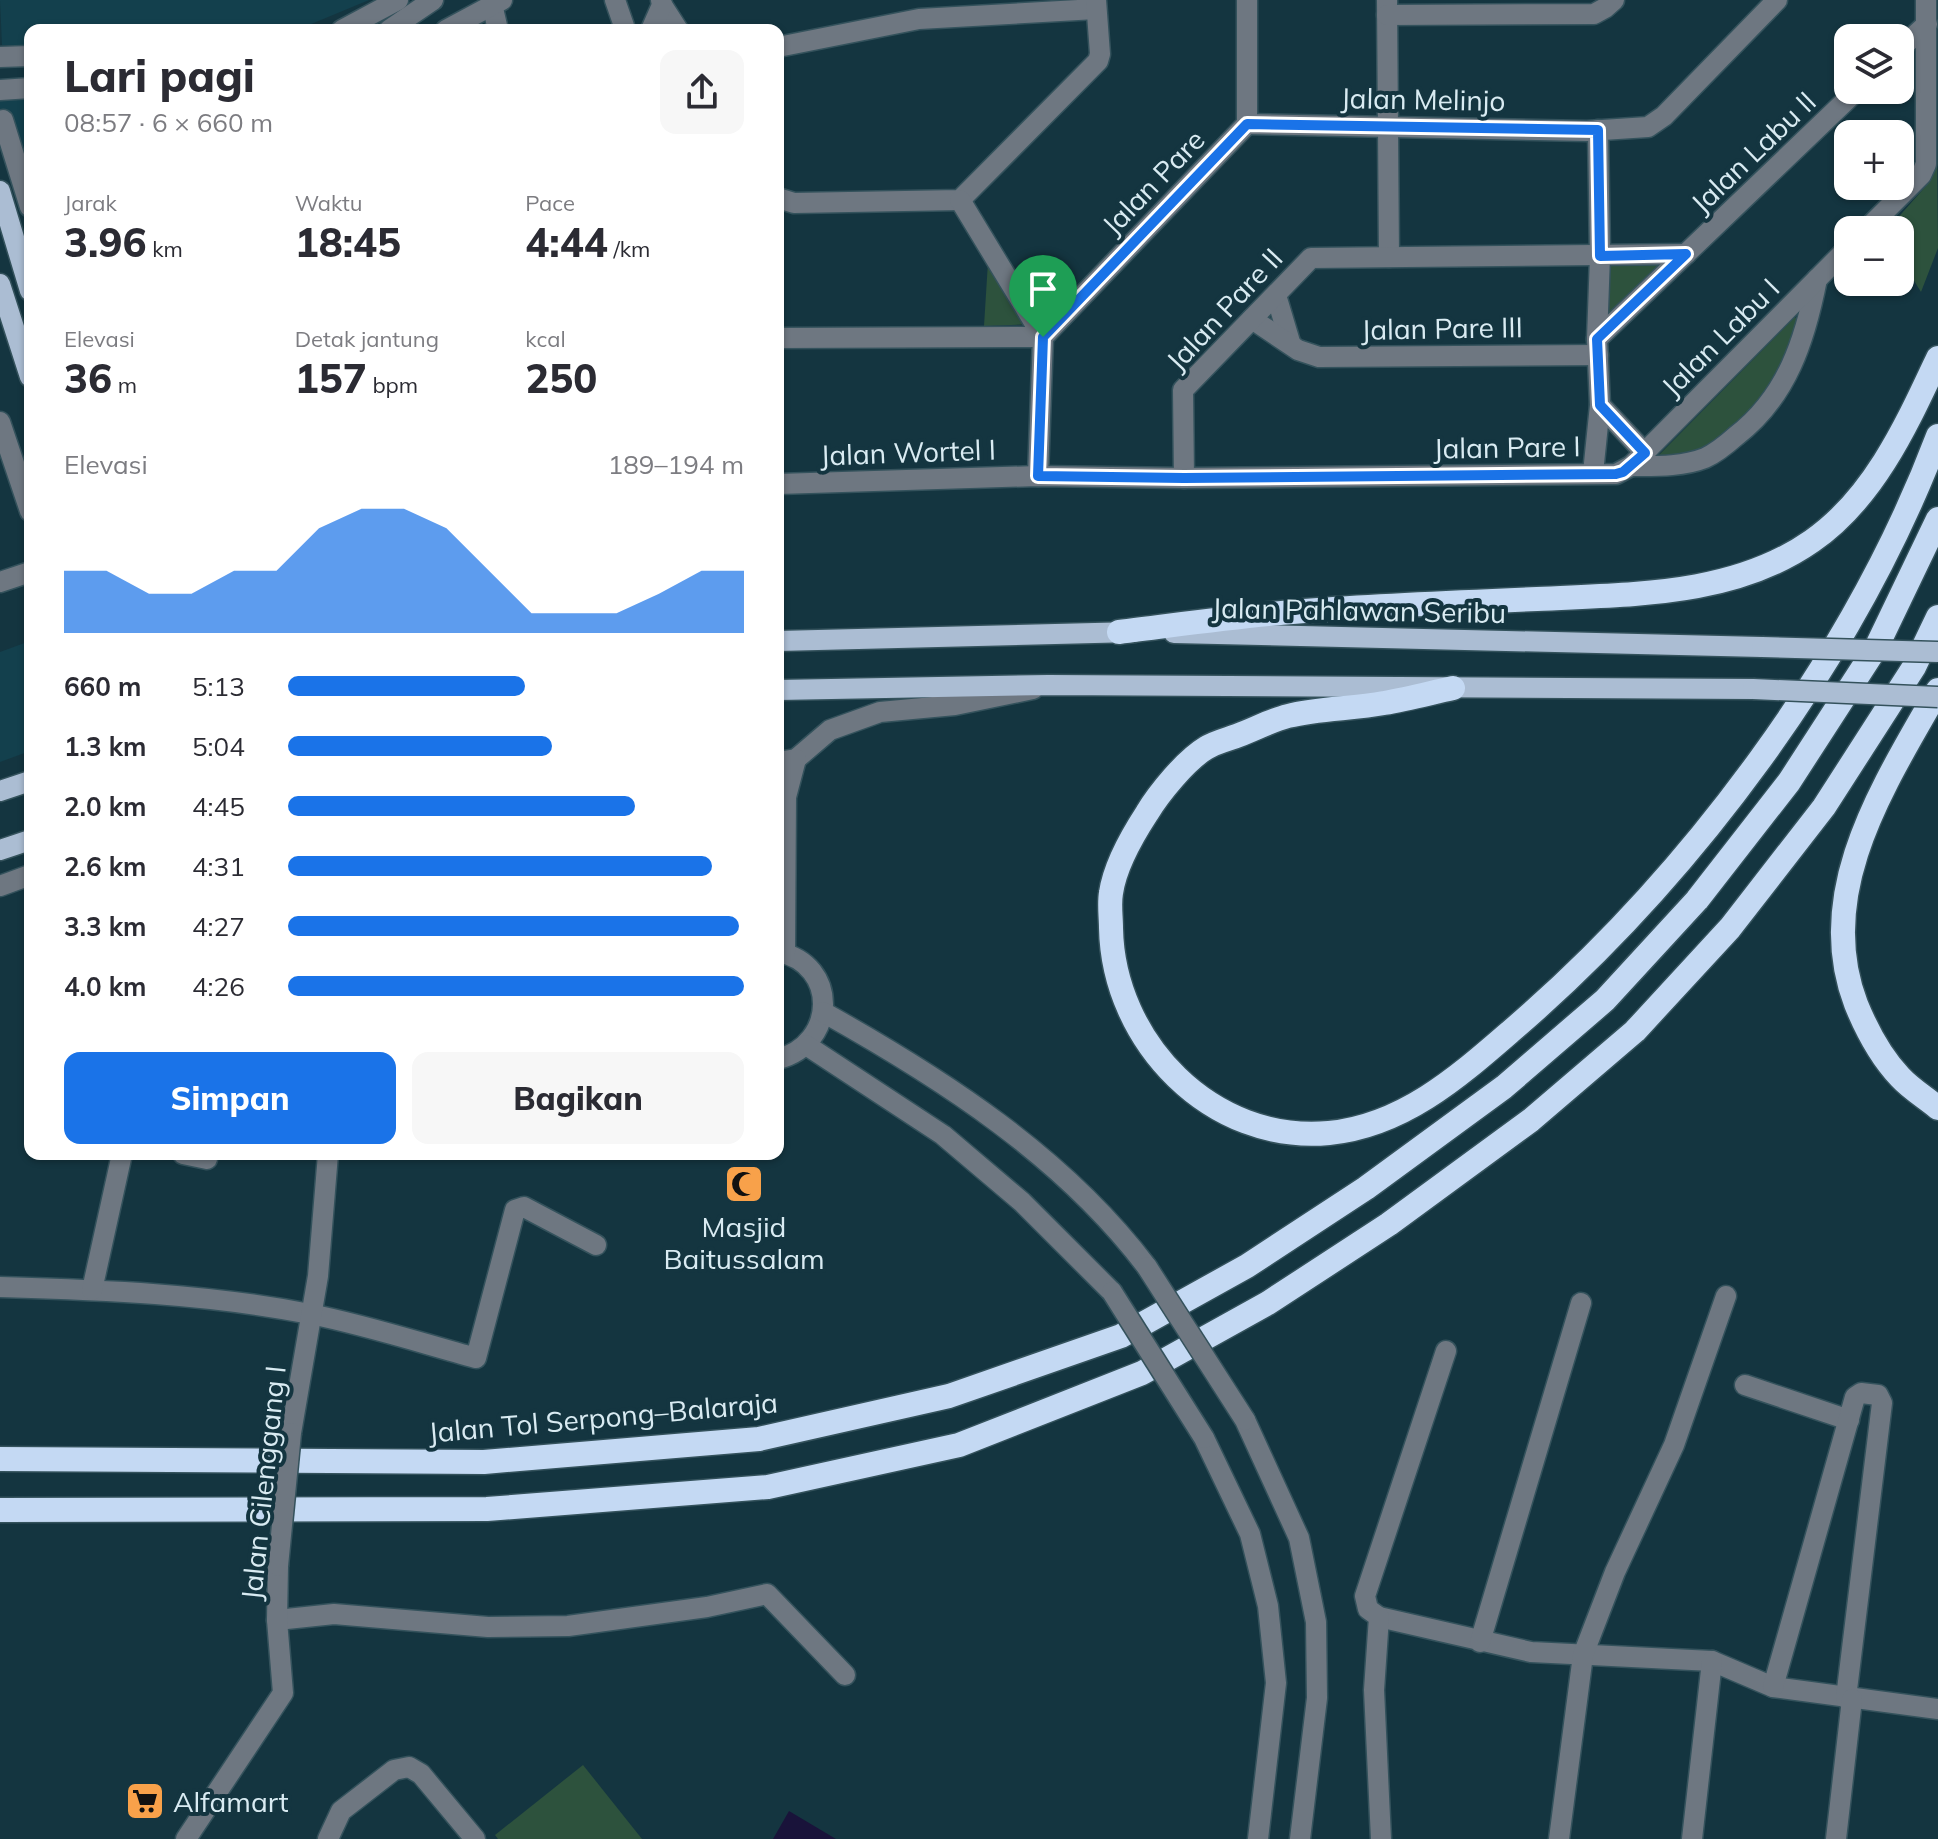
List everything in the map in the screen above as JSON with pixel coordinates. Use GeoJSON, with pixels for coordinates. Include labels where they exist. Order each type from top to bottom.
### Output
{"type":"FeatureCollection","features":[{"type":"Feature","properties":{"kind":"highway"},"geometry":{"type":"LineString","coordinates":[[1119,632],[1315,610],[1655,593],[1722,582],[1771,566],[1813,540],[1846,511],[1899,440],[1938,358]]}},
{"type":"Feature","properties":{"kind":"highway"},"geometry":{"type":"LineString","coordinates":[[1453,688],[1387,703],[1288,716],[1205,748],[1159,793],[1129,841],[1111,892],[1112,952],[1125,1000],[1151,1050],[1168,1069],[1186,1088],[1233,1117],[1283,1132],[1329,1133],[1379,1122],[1421,1103],[1545,1003],[1624,924],[1694,844],[1769,744],[1819,671],[1884,558],[1938,436]]}},
{"type":"Feature","properties":{"kind":"highway","name":"Jalan Tol Serpong–Balaraja"},"geometry":{"type":"LineString","coordinates":[[0,1459],[484,1462],[759,1439],[949,1396],[1121,1336],[1247,1266],[1366,1188],[1504,1087],[1605,1000],[1697,900],[1789,782],[1877,646],[1938,519]]}},
{"type":"Feature","properties":{"kind":"highway"},"geometry":{"type":"LineString","coordinates":[[0,1510],[487,1509],[768,1487],[959,1445],[1142,1373],[1268,1303],[1389,1224],[1531,1120],[1635,1031],[1730,928],[1824,807],[1914,667],[1938,617]]}},
{"type":"Feature","properties":{"kind":"highway"},"geometry":{"type":"LineString","coordinates":[[1938,690],[1861,836],[1849,876],[1842,919],[1847,979],[1869,1036],[1900,1078],[1938,1108]]}},
{"type":"Feature","properties":{"kind":"main road"},"geometry":{"type":"LineString","coordinates":[[0,191],[24,271]]}},
{"type":"Feature","properties":{"kind":"main road"},"geometry":{"type":"LineString","coordinates":[[0,284],[24,358]]}},
{"type":"Feature","properties":{"kind":"main road","name":"Jalan Pahlawan Seribu"},"geometry":{"type":"LineString","coordinates":[[784,641],[1119,632],[1938,652]]}},
{"type":"Feature","properties":{"kind":"main road"},"geometry":{"type":"LineString","coordinates":[[784,690],[1048,685],[1753,689],[1938,697]]}},
{"type":"Feature","properties":{"kind":"main road"},"geometry":{"type":"LineString","coordinates":[[0,791],[24,783]]}},
{"type":"Feature","properties":{"kind":"main road"},"geometry":{"type":"LineString","coordinates":[[0,850],[24,842]]}},
{"type":"Feature","properties":{"kind":"street"},"geometry":{"type":"LineString","coordinates":[[353,24],[398,0]]}},
{"type":"Feature","properties":{"kind":"street"},"geometry":{"type":"LineString","coordinates":[[398,24],[433,0]]}},
{"type":"Feature","properties":{"kind":"street"},"geometry":{"type":"LineString","coordinates":[[615,0],[623,24]]}},
{"type":"Feature","properties":{"kind":"street","name":"Jalan Pare"},"geometry":{"type":"LineString","coordinates":[[1043,337],[1247,124],[1247,0]]}},
{"type":"Feature","properties":{"kind":"street"},"geometry":{"type":"LineString","coordinates":[[1389,257],[1387,7],[1605,8],[1614,0]]}},
{"type":"Feature","properties":{"kind":"street","name":"Jalan Melinjo"},"geometry":{"type":"LineString","coordinates":[[1247,124],[1598,130],[1648,127],[1664,116],[1777,0]]}},
{"type":"Feature","properties":{"kind":"street"},"geometry":{"type":"LineString","coordinates":[[1880,216],[1921,175],[1926,164],[1926,0]]}},
{"type":"Feature","properties":{"kind":"street"},"geometry":{"type":"LineString","coordinates":[[457,24],[497,2],[498,24]]}},
{"type":"Feature","properties":{"kind":"street"},"geometry":{"type":"LineString","coordinates":[[653,24],[661,2]]}},
{"type":"Feature","properties":{"kind":"street"},"geometry":{"type":"LineString","coordinates":[[661,2],[674,24]]}},
{"type":"Feature","properties":{"kind":"street"},"geometry":{"type":"LineString","coordinates":[[784,46],[919,19],[1096,4],[1100,54],[1098,61],[960,200],[794,203],[784,200]]}},
{"type":"Feature","properties":{"kind":"street"},"geometry":{"type":"LineString","coordinates":[[1914,36],[1927,24]]}},
{"type":"Feature","properties":{"kind":"street"},"geometry":{"type":"LineString","coordinates":[[0,57],[24,56]]}},
{"type":"Feature","properties":{"kind":"street"},"geometry":{"type":"LineString","coordinates":[[0,90],[24,88]]}},
{"type":"Feature","properties":{"kind":"street","name":"Jalan Labu II"},"geometry":{"type":"LineString","coordinates":[[1598,347],[1686,254],[1842,104]]}},
{"type":"Feature","properties":{"kind":"street"},"geometry":{"type":"LineString","coordinates":[[3,120],[24,188]]}},
{"type":"Feature","properties":{"kind":"street"},"geometry":{"type":"LineString","coordinates":[[1593,473],[1600,405],[1598,130]]}},
{"type":"Feature","properties":{"kind":"street"},"geometry":{"type":"LineString","coordinates":[[960,200],[1043,337],[1038,476]]}},
{"type":"Feature","properties":{"kind":"street","name":"Jalan Labu II"},"geometry":{"type":"LineString","coordinates":[[1389,257],[1686,254]]}},
{"type":"Feature","properties":{"kind":"street","name":"Jalan Pare II"},"geometry":{"type":"LineString","coordinates":[[1184,478],[1183,390],[1311,258],[1389,257]]}},
{"type":"Feature","properties":{"kind":"street","name":"Jalan Labu I"},"geometry":{"type":"LineString","coordinates":[[1638,459],[1834,262]]}},
{"type":"Feature","properties":{"kind":"street","name":"Jalan Pare I"},"geometry":{"type":"LineString","coordinates":[[1184,478],[1616,474],[1638,459],[1674,466],[1706,457],[1745,429],[1766,409],[1793,366],[1808,325],[1817,279]]}},
{"type":"Feature","properties":{"kind":"street"},"geometry":{"type":"LineString","coordinates":[[1276,295],[1290,342]]}},
{"type":"Feature","properties":{"kind":"street","name":"Jalan Pare III"},"geometry":{"type":"LineString","coordinates":[[1252,319],[1298,350],[1319,357],[1598,347]]}},
{"type":"Feature","properties":{"kind":"street"},"geometry":{"type":"LineString","coordinates":[[784,338],[1043,337]]}},
{"type":"Feature","properties":{"kind":"street"},"geometry":{"type":"LineString","coordinates":[[1600,405],[1638,459]]}},
{"type":"Feature","properties":{"kind":"street"},"geometry":{"type":"LineString","coordinates":[[0,422],[24,493]]}},
{"type":"Feature","properties":{"kind":"street","name":"Jalan Wortel I"},"geometry":{"type":"LineString","coordinates":[[784,484],[1038,476],[1184,478]]}},
{"type":"Feature","properties":{"kind":"street"},"geometry":{"type":"LineString","coordinates":[[0,582],[24,574]]}},
{"type":"Feature","properties":{"kind":"street"},"geometry":{"type":"LineString","coordinates":[[784,875],[787,760],[830,730],[880,712],[955,705],[1048,685]]}},
{"type":"Feature","properties":{"kind":"street"},"geometry":{"type":"LineString","coordinates":[[0,886],[24,877]]}},
{"type":"Feature","properties":{"kind":"street"},"geometry":{"type":"LineString","coordinates":[[784,954],[802,962],[815,976],[822,993],[823,1012],[818,1030],[806,1045],[784,1058]]}},
{"type":"Feature","properties":{"kind":"street"},"geometry":{"type":"LineString","coordinates":[[823,1012],[901,1056],[994,1121],[1084,1194],[1123,1235],[1147,1267],[1245,1420],[1299,1538],[1316,1622],[1317,1698],[1300,1839]]}},
{"type":"Feature","properties":{"kind":"street"},"geometry":{"type":"LineString","coordinates":[[806,1045],[943,1135],[1022,1202],[1112,1292],[1204,1438],[1250,1534],[1268,1606],[1276,1683],[1258,1839]]}},
{"type":"Feature","properties":{"kind":"street"},"geometry":{"type":"LineString","coordinates":[[92,1290],[121,1160]]}},
{"type":"Feature","properties":{"kind":"street","name":"Jalan Cilenggang I"},"geometry":{"type":"LineString","coordinates":[[186,1839],[283,1693],[277,1620],[278,1566],[291,1433],[318,1276],[328,1160]]}},
{"type":"Feature","properties":{"kind":"street"},"geometry":{"type":"LineString","coordinates":[[0,1287],[188,1297],[311,1314],[476,1358],[515,1210],[524,1207],[596,1245]]}},
{"type":"Feature","properties":{"kind":"street"},"geometry":{"type":"LineString","coordinates":[[1559,1839],[1583,1655],[1615,1572],[1674,1445],[1726,1296]]}},
{"type":"Feature","properties":{"kind":"street"},"geometry":{"type":"LineString","coordinates":[[1480,1642],[1581,1303]]}},
{"type":"Feature","properties":{"kind":"street"},"geometry":{"type":"LineString","coordinates":[[1446,1351],[1365,1596],[1368,1609],[1379,1617],[1531,1652],[1712,1661],[1773,1687],[1938,1709]]}},
{"type":"Feature","properties":{"kind":"street"},"geometry":{"type":"LineString","coordinates":[[1745,1385],[1849,1420]]}},
{"type":"Feature","properties":{"kind":"street"},"geometry":{"type":"LineString","coordinates":[[1773,1687],[1857,1394],[1878,1395],[1881,1398],[1836,1839]]}},
{"type":"Feature","properties":{"kind":"street"},"geometry":{"type":"LineString","coordinates":[[277,1620],[334,1614],[488,1627],[568,1626],[693,1609],[767,1594],[845,1675]]}},
{"type":"Feature","properties":{"kind":"street"},"geometry":{"type":"LineString","coordinates":[[1379,1617],[1374,1690],[1381,1839]]}},
{"type":"Feature","properties":{"kind":"street"},"geometry":{"type":"LineString","coordinates":[[1692,1839],[1712,1661]]}},
{"type":"Feature","properties":{"kind":"street"},"geometry":{"type":"LineString","coordinates":[[328,1839],[341,1811],[394,1770],[409,1767],[421,1774],[475,1839]]}},
{"type":"Feature","properties":{"kind":"shaded area"},"geometry":{"type":"Polygon","coordinates":[[[0,0],[369,0],[311,24],[24,24],[24,45],[2,45],[0,0]]]}},
{"type":"Feature","properties":{"kind":"shaded area"},"geometry":{"type":"Polygon","coordinates":[[[24,92],[24,199],[0,117],[0,94],[24,92]]]}},
{"type":"Feature","properties":{"kind":"shaded area"},"geometry":{"type":"Polygon","coordinates":[[[24,643],[24,753],[0,762],[0,652],[24,643]]]}},
{"type":"Feature","properties":{"kind":"shaded area"},"geometry":{"type":"Polygon","coordinates":[[[789,1811],[836,1839],[773,1839],[789,1811]]]}},
{"type":"Feature","properties":{"kind":"green space"},"geometry":{"type":"Polygon","coordinates":[[[1936,54],[1938,248],[1921,292],[1914,281],[1914,216],[1899,216],[1926,186],[1935,143],[1936,54]]]}},
{"type":"Feature","properties":{"kind":"green space"},"geometry":{"type":"Polygon","coordinates":[[[1680,256],[1600,333],[1602,260],[1680,256]]]}},
{"type":"Feature","properties":{"kind":"green space"},"geometry":{"type":"Polygon","coordinates":[[[997,259],[1041,308],[1039,324],[984,326],[988,262],[997,259]]]}},
{"type":"Feature","properties":{"kind":"green space"},"geometry":{"type":"Polygon","coordinates":[[[1795,317],[1802,324],[1773,395],[1706,453],[1654,460],[1795,317]]]}},
{"type":"Feature","properties":{"kind":"green space"},"geometry":{"type":"Polygon","coordinates":[[[583,1765],[642,1839],[498,1839],[495,1835],[583,1765]]]}},
{"type":"Feature","properties":{"kind":"place","name":"Masjid Baitussalam"},"geometry":{"type":"Point","coordinates":[744,1184]}},
{"type":"Feature","properties":{"kind":"place","name":"Alfamart"},"geometry":{"type":"Point","coordinates":[145,1801]}},
{"type":"Feature","properties":{"kind":"route"},"geometry":{"type":"LineString","coordinates":[[1247,124],[1598,130],[1600,256],[1686,254],[1597,339],[1600,405],[1645,453],[1623,472],[1616,474],[1184,478],[1038,476],[1043,337],[1247,124]]}}]}
